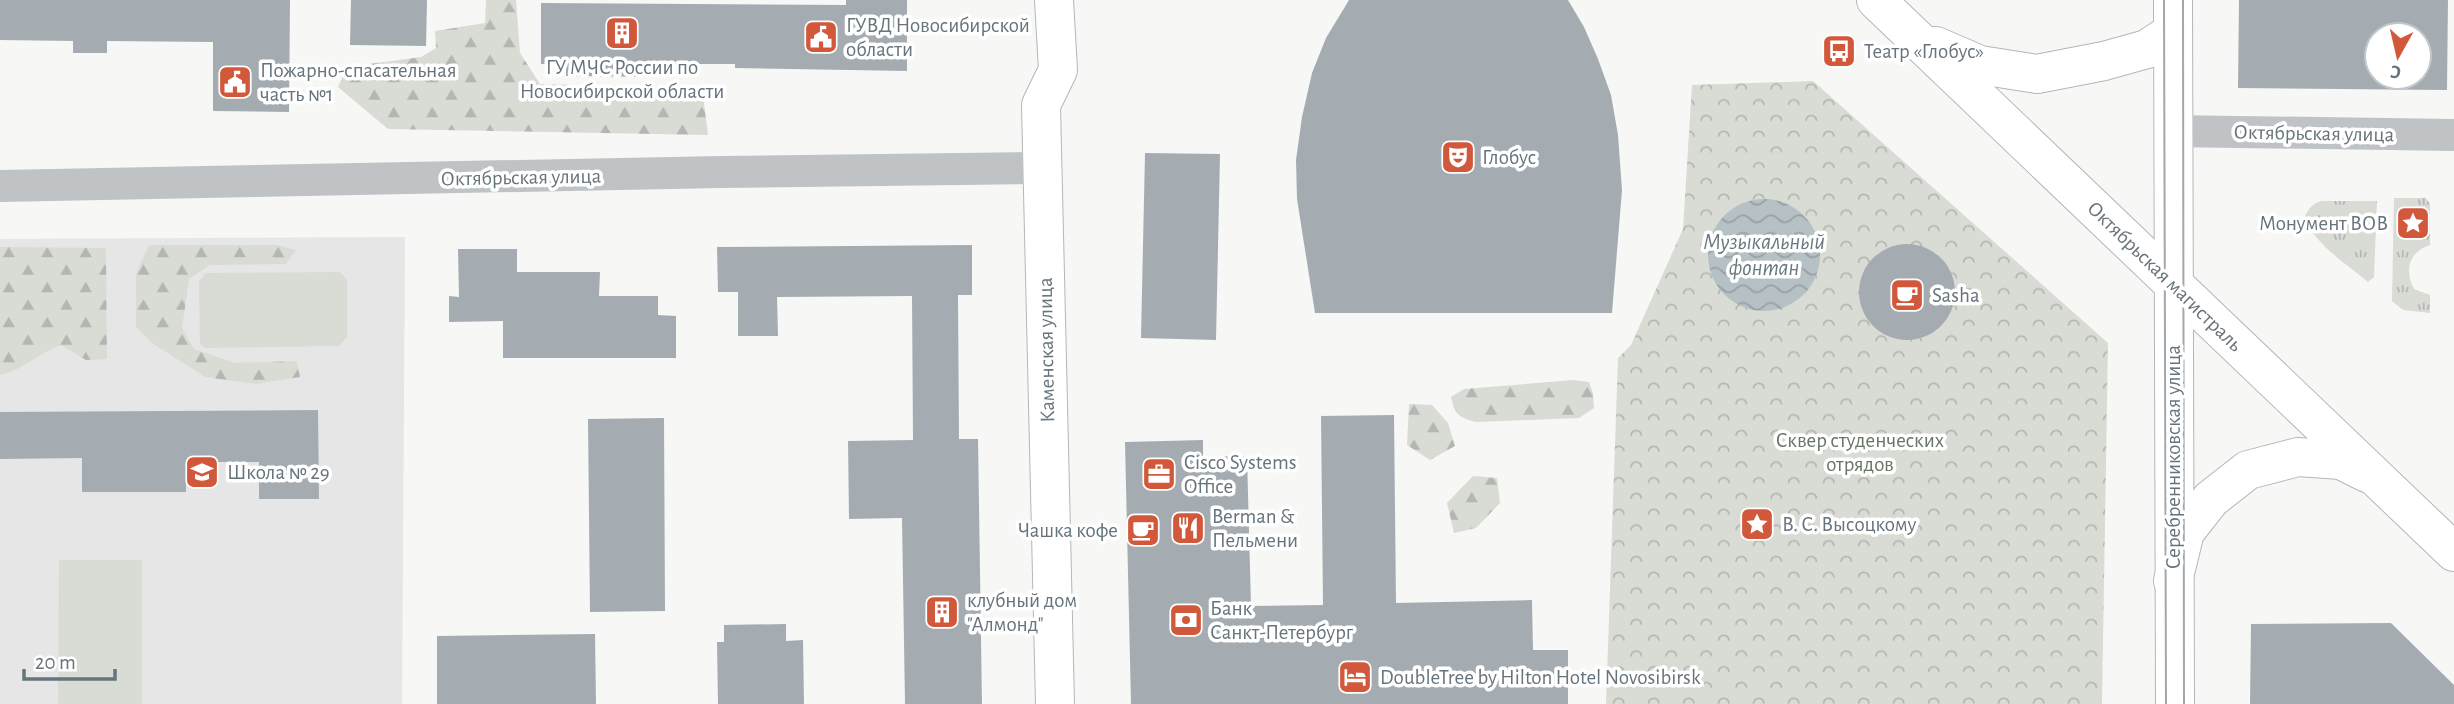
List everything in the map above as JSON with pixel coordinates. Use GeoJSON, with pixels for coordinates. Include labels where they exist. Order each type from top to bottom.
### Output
{"type":"FeatureCollection","features":[{"type":"Feature","properties":{"kind":"street","name":"Каменская улица"},"geometry":{"type":"LineString","coordinates":[[1054,0],[1058,70],[1041,104],[1055,704]]}},
{"type":"Feature","properties":{"kind":"street","name":"Октябрьская магистраль"},"geometry":{"type":"LineString","coordinates":[[1876,0],[2454,552]]}},
{"type":"Feature","properties":{"kind":"street"},"geometry":{"type":"LineString","coordinates":[[1914,36],[1980,65],[2037,74],[2104,61],[2147,49],[2173,16]]}},
{"type":"Feature","properties":{"kind":"street","name":"Серебренниковская улица"},"geometry":{"type":"LineString","coordinates":[[2173,16],[2175,704]]}},
{"type":"Feature","properties":{"kind":"street","name":"Октябрьская улица"},"geometry":{"type":"LineString","coordinates":[[2173,131],[2454,135]]}},
{"type":"Feature","properties":{"kind":"street","name":"Октябрьская улица"},"geometry":{"type":"LineString","coordinates":[[0,186],[721,172],[1042,169]]}},
{"type":"Feature","properties":{"kind":"street"},"geometry":{"type":"LineString","coordinates":[[2173,581],[2185,532],[2211,499],[2248,470],[2298,457],[2341,460],[2379,479]]}},
{"type":"Feature","properties":{"kind":"shaded area","name":"Школа № 29"},"geometry":{"type":"Polygon","coordinates":[[[405,237],[402,704],[0,704],[0,239],[405,237]]]}},
{"type":"Feature","properties":{"kind":"green space"},"geometry":{"type":"Polygon","coordinates":[[[486,0],[516,0],[520,53],[540,84],[702,88],[708,135],[388,129],[338,87],[347,67],[421,57],[436,48],[435,31],[485,23],[486,0]]]}},
{"type":"Feature","properties":{"kind":"green space","name":"Сквер студенческих отрядов"},"geometry":{"type":"Polygon","coordinates":[[[1813,81],[2108,343],[2102,704],[1606,704],[1618,358],[1631,345],[1683,229],[1692,85],[1813,81]]]}},
{"type":"Feature","properties":{"kind":"green space"},"geometry":{"type":"Polygon","coordinates":[[[2394,198],[2426,198],[2430,204],[2430,245],[2413,257],[2409,275],[2414,289],[2430,295],[2430,313],[2403,310],[2392,301],[2394,198]]]}},
{"type":"Feature","properties":{"kind":"green space"},"geometry":{"type":"Polygon","coordinates":[[[2377,201],[2374,277],[2368,282],[2322,244],[2309,226],[2305,216],[2315,203],[2377,201]]]}},
{"type":"Feature","properties":{"kind":"green space"},"geometry":{"type":"Polygon","coordinates":[[[149,245],[277,245],[296,250],[286,264],[210,265],[189,279],[182,328],[194,349],[235,363],[297,361],[300,377],[256,384],[205,377],[152,343],[136,327],[136,274],[149,245]]]}},
{"type":"Feature","properties":{"kind":"green space"},"geometry":{"type":"Polygon","coordinates":[[[0,247],[106,248],[107,359],[86,360],[61,345],[15,370],[0,375],[0,247]]]}},
{"type":"Feature","properties":{"kind":"green space"},"geometry":{"type":"Polygon","coordinates":[[[340,272],[347,280],[347,337],[339,346],[205,348],[200,344],[199,281],[206,273],[340,272]]]}},
{"type":"Feature","properties":{"kind":"green space"},"geometry":{"type":"Polygon","coordinates":[[[1573,380],[1589,382],[1593,393],[1594,408],[1579,418],[1476,422],[1459,414],[1451,397],[1464,389],[1573,380]]]}},
{"type":"Feature","properties":{"kind":"green space"},"geometry":{"type":"Polygon","coordinates":[[[1409,404],[1432,405],[1448,423],[1455,446],[1430,460],[1407,445],[1409,404]]]}},
{"type":"Feature","properties":{"kind":"green space"},"geometry":{"type":"Polygon","coordinates":[[[1473,476],[1497,478],[1500,503],[1476,528],[1454,533],[1447,503],[1473,476]]]}},
{"type":"Feature","properties":{"kind":"green space"},"geometry":{"type":"Polygon","coordinates":[[[59,560],[142,560],[142,704],[58,704],[59,560]]]}},
{"type":"Feature","properties":{"kind":"water","name":"Музыкальный фонтан"},"geometry":{"type":"Polygon","coordinates":[[[1764,199],[1785,203],[1804,215],[1816,234],[1820,255],[1816,276],[1804,295],[1785,307],[1764,311],[1743,307],[1724,295],[1712,276],[1708,255],[1712,234],[1724,215],[1743,203],[1764,199]]]}},
{"type":"Feature","properties":{"kind":"building","name":"Пожарно-спасательная часть №1"},"geometry":{"type":"Polygon","coordinates":[[[0,0],[290,0],[289,112],[213,111],[213,42],[107,41],[107,53],[73,53],[73,41],[0,40],[0,0]]]}},
{"type":"Feature","properties":{"kind":"building"},"geometry":{"type":"Polygon","coordinates":[[[351,0],[427,0],[426,46],[350,45],[351,0]]]}},
{"type":"Feature","properties":{"kind":"building"},"geometry":{"type":"Polygon","coordinates":[[[846,0],[907,0],[907,71],[735,68],[735,64],[674,64],[674,77],[566,76],[566,64],[541,64],[541,3],[846,5],[846,0]]]}},
{"type":"Feature","properties":{"kind":"building","name":"Глобус"},"geometry":{"type":"Polygon","coordinates":[[[1349,0],[1568,0],[1598,59],[1611,95],[1618,135],[1622,190],[1612,313],[1315,313],[1297,199],[1296,160],[1312,73],[1326,38],[1349,0]]]}},
{"type":"Feature","properties":{"kind":"building"},"geometry":{"type":"Polygon","coordinates":[[[2239,0],[2448,0],[2447,90],[2433,90],[2433,21],[2363,21],[2363,89],[2238,88],[2239,0]]]}},
{"type":"Feature","properties":{"kind":"building"},"geometry":{"type":"Polygon","coordinates":[[[1145,153],[1220,154],[1216,340],[1141,338],[1145,153]]]}},
{"type":"Feature","properties":{"kind":"building","name":"Sasha"},"geometry":{"type":"Polygon","coordinates":[[[1907,244],[1925,247],[1941,258],[1952,274],[1955,292],[1952,310],[1941,326],[1925,337],[1907,340],[1889,337],[1873,326],[1862,310],[1859,292],[1862,274],[1873,258],[1889,247],[1907,244]]]}},
{"type":"Feature","properties":{"kind":"building"},"geometry":{"type":"Polygon","coordinates":[[[972,245],[972,295],[958,295],[959,439],[978,439],[982,704],[905,704],[902,518],[849,519],[848,441],[913,440],[912,296],[777,297],[778,336],[738,336],[738,292],[718,292],[717,247],[972,245]]]}},
{"type":"Feature","properties":{"kind":"building"},"geometry":{"type":"Polygon","coordinates":[[[458,249],[517,249],[517,272],[600,272],[599,296],[658,296],[658,315],[676,316],[676,358],[503,358],[503,321],[449,322],[449,296],[459,297],[458,249]]]}},
{"type":"Feature","properties":{"kind":"building"},"geometry":{"type":"Polygon","coordinates":[[[318,410],[319,499],[259,499],[259,462],[186,462],[186,492],[82,492],[82,458],[0,459],[0,412],[318,410]]]}},
{"type":"Feature","properties":{"kind":"building","name":"Berman & Пельмени"},"geometry":{"type":"Polygon","coordinates":[[[1394,415],[1396,603],[1532,600],[1533,650],[1568,650],[1568,704],[1131,704],[1125,442],[1203,440],[1203,457],[1247,456],[1251,606],[1323,605],[1321,416],[1394,415]]]}},
{"type":"Feature","properties":{"kind":"building"},"geometry":{"type":"Polygon","coordinates":[[[664,418],[665,611],[590,612],[588,419],[664,418]]]}},
{"type":"Feature","properties":{"kind":"building"},"geometry":{"type":"Polygon","coordinates":[[[2391,623],[2454,685],[2454,704],[2250,704],[2251,624],[2391,623]]]}},
{"type":"Feature","properties":{"kind":"building"},"geometry":{"type":"Polygon","coordinates":[[[786,624],[786,641],[803,640],[804,704],[718,704],[717,642],[724,642],[724,625],[786,624]]]}},
{"type":"Feature","properties":{"kind":"building"},"geometry":{"type":"Polygon","coordinates":[[[595,634],[596,704],[437,704],[437,636],[595,634]]]}},
{"type":"Feature","properties":{"kind":"tram line"},"geometry":{"type":"LineString","coordinates":[[2164,0],[2166,704]]}},
{"type":"Feature","properties":{"kind":"tram line"},"geometry":{"type":"LineString","coordinates":[[2183,0],[2184,704]]}},
{"type":"Feature","properties":{"kind":"place","name":"ГУ МЧС России по Новосибирской области"},"geometry":{"type":"Point","coordinates":[622,33]}},
{"type":"Feature","properties":{"kind":"place","name":"ГУВД Новосибирской области"},"geometry":{"type":"Point","coordinates":[821,37]}},
{"type":"Feature","properties":{"kind":"place","name":"Театр «Глобус»"},"geometry":{"type":"Point","coordinates":[1839,51]}},
{"type":"Feature","properties":{"kind":"place","name":"Пожарно-спасательная часть №1"},"geometry":{"type":"Point","coordinates":[235,82]}},
{"type":"Feature","properties":{"kind":"place","name":"Глобус"},"geometry":{"type":"Point","coordinates":[1458,157]}},
{"type":"Feature","properties":{"kind":"place","name":"Монумент ВОВ"},"geometry":{"type":"Point","coordinates":[2413,223]}},
{"type":"Feature","properties":{"kind":"place","name":"Sasha"},"geometry":{"type":"Point","coordinates":[1907,295]}},
{"type":"Feature","properties":{"kind":"place","name":"Школа № 29"},"geometry":{"type":"Point","coordinates":[202,472]}},
{"type":"Feature","properties":{"kind":"place","name":"Cisco Systems Office"},"geometry":{"type":"Point","coordinates":[1159,474]}},
{"type":"Feature","properties":{"kind":"place","name":"В. С. Высоцкому"},"geometry":{"type":"Point","coordinates":[1757,524]}},
{"type":"Feature","properties":{"kind":"place","name":"Berman & Пельмени"},"geometry":{"type":"Point","coordinates":[1188,528]}},
{"type":"Feature","properties":{"kind":"place","name":"Чашка кофе"},"geometry":{"type":"Point","coordinates":[1143,530]}},
{"type":"Feature","properties":{"kind":"place","name":"клубный дом \"Алмонд\""},"geometry":{"type":"Point","coordinates":[942,612]}},
{"type":"Feature","properties":{"kind":"place","name":"Банк Санкт-Петербург"},"geometry":{"type":"Point","coordinates":[1186,620]}},
{"type":"Feature","properties":{"kind":"place","name":"DoubleTree by Hilton Hotel Novosibirsk"},"geometry":{"type":"Point","coordinates":[1355,677]}}]}
